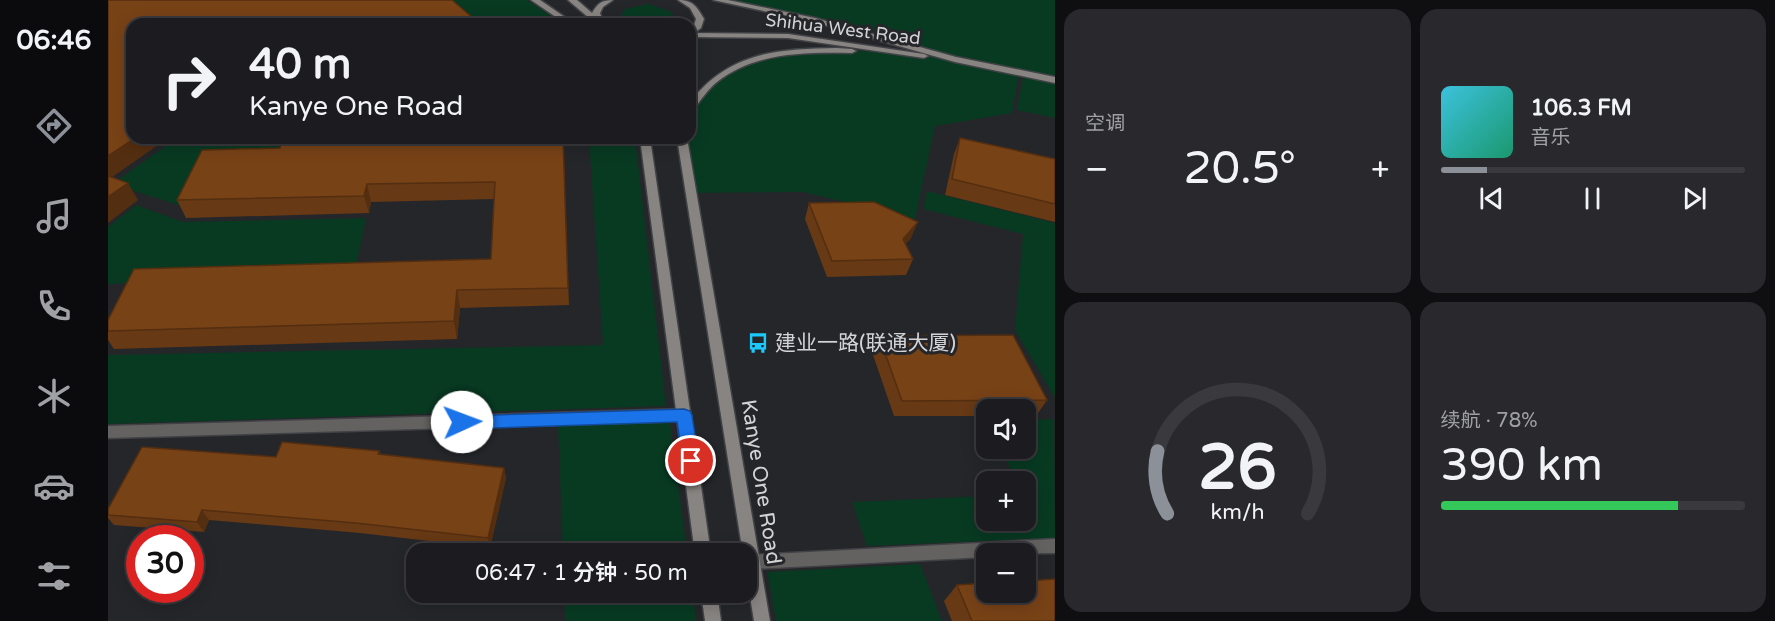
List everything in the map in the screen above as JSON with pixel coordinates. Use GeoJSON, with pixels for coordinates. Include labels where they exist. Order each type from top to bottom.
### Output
{"type":"FeatureCollection","features":[{"type":"Feature","properties":{"kind":"main road"},"geometry":{"type":"LineString","coordinates":[[536,0],[562,18]]}},
{"type":"Feature","properties":{"kind":"main road"},"geometry":{"type":"LineString","coordinates":[[572,0],[593,18]]}},
{"type":"Feature","properties":{"kind":"main road"},"geometry":{"type":"LineString","coordinates":[[597,18],[596,13],[600,6],[609,0]]}},
{"type":"Feature","properties":{"kind":"main road"},"geometry":{"type":"LineString","coordinates":[[682,0],[693,7],[700,19],[696,28]]}},
{"type":"Feature","properties":{"kind":"main road","name":"Shihua West Road"},"geometry":{"type":"LineString","coordinates":[[717,0],[815,20],[955,59],[1055,80]]}},
{"type":"Feature","properties":{"kind":"main road","name":"Shihua West Road"},"geometry":{"type":"LineString","coordinates":[[696,33],[788,36],[895,54],[955,59]]}},
{"type":"Feature","properties":{"kind":"main road"},"geometry":{"type":"LineString","coordinates":[[696,101],[715,80],[765,57],[791,53],[848,51],[895,54]]}},
{"type":"Feature","properties":{"kind":"main road"},"geometry":{"type":"LineString","coordinates":[[646,144],[702,543]]}},
{"type":"Feature","properties":{"kind":"main road","name":"Kanye One Road"},"geometry":{"type":"LineString","coordinates":[[683,144],[748,543]]}},
{"type":"Feature","properties":{"kind":"main road","name":"Kanye One Road"},"geometry":{"type":"LineString","coordinates":[[757,594],[762,621]]}},
{"type":"Feature","properties":{"kind":"main road"},"geometry":{"type":"LineString","coordinates":[[711,603],[713,621]]}},
{"type":"Feature","properties":{"kind":"street"},"geometry":{"type":"LineString","coordinates":[[108,432],[684,415]]}},
{"type":"Feature","properties":{"kind":"street"},"geometry":{"type":"LineString","coordinates":[[757,562],[1055,546]]}},
{"type":"Feature","properties":{"kind":"green space"},"geometry":{"type":"Polygon","coordinates":[[[383,0],[527,0],[554,18],[447,18],[383,0]]]}},
{"type":"Feature","properties":{"kind":"green space"},"geometry":{"type":"Polygon","coordinates":[[[718,0],[1055,0],[1055,80],[1019,73],[1012,113],[935,126],[915,219],[803,192],[691,193],[682,144],[696,144],[696,102],[726,73],[754,61],[786,53],[821,50],[953,59],[815,20],[718,0]]]}},
{"type":"Feature","properties":{"kind":"green space"},"geometry":{"type":"Polygon","coordinates":[[[648,4],[670,11],[674,18],[621,18],[625,9],[648,4]]]}},
{"type":"Feature","properties":{"kind":"green space"},"geometry":{"type":"Polygon","coordinates":[[[1023,77],[1055,83],[1055,118],[1017,110],[1023,77]]]}},
{"type":"Feature","properties":{"kind":"green space"},"geometry":{"type":"Polygon","coordinates":[[[169,144],[487,144],[185,207],[112,184],[169,144]]]}},
{"type":"Feature","properties":{"kind":"green space"},"geometry":{"type":"Polygon","coordinates":[[[589,144],[636,144],[666,406],[108,424],[108,355],[603,345],[589,144]]]}},
{"type":"Feature","properties":{"kind":"green space"},"geometry":{"type":"Polygon","coordinates":[[[927,191],[1055,223],[1055,398],[1015,330],[1023,234],[923,209],[927,191]]]}},
{"type":"Feature","properties":{"kind":"green space"},"geometry":{"type":"Polygon","coordinates":[[[136,205],[183,222],[366,218],[354,277],[108,284],[108,227],[136,205]]]}},
{"type":"Feature","properties":{"kind":"green space"},"geometry":{"type":"Polygon","coordinates":[[[1054,419],[1055,538],[867,546],[852,502],[976,496],[976,531],[1036,531],[1036,471],[1012,471],[1005,459],[1036,459],[1036,420],[1054,419]]]}},
{"type":"Feature","properties":{"kind":"green space"},"geometry":{"type":"Polygon","coordinates":[[[670,423],[686,543],[563,543],[558,424],[670,423]]]}},
{"type":"Feature","properties":{"kind":"green space"},"geometry":{"type":"Polygon","coordinates":[[[920,564],[942,621],[776,621],[767,572],[920,564]]]}},
{"type":"Feature","properties":{"kind":"green space"},"geometry":{"type":"Polygon","coordinates":[[[564,603],[694,603],[696,621],[565,621],[564,603]]]}},
{"type":"Feature","properties":{"kind":"building"},"geometry":{"type":"Polygon","coordinates":[[[108,0],[452,0],[473,18],[126,18],[126,144],[108,156],[108,0]]]}},
{"type":"Feature","properties":{"kind":"building"},"geometry":{"type":"Polygon","coordinates":[[[960,138],[1055,159],[1055,204],[952,179],[960,138]]]}},
{"type":"Feature","properties":{"kind":"building"},"geometry":{"type":"Polygon","coordinates":[[[282,144],[563,144],[568,288],[457,290],[454,321],[108,331],[108,320],[134,269],[491,259],[495,182],[367,184],[364,196],[177,200],[202,150],[280,148],[282,144]]]}},
{"type":"Feature","properties":{"kind":"building"},"geometry":{"type":"Polygon","coordinates":[[[108,176],[128,183],[108,197],[108,176]]]}},
{"type":"Feature","properties":{"kind":"building"},"geometry":{"type":"Polygon","coordinates":[[[874,202],[918,222],[903,239],[913,259],[832,261],[809,203],[874,202]]]}},
{"type":"Feature","properties":{"kind":"building"},"geometry":{"type":"Polygon","coordinates":[[[1013,335],[1047,400],[902,401],[879,336],[1013,335]]]}},
{"type":"Feature","properties":{"kind":"building"},"geometry":{"type":"Polygon","coordinates":[[[282,442],[379,451],[378,454],[504,468],[488,538],[356,523],[202,510],[197,522],[108,515],[108,509],[142,447],[276,457],[282,442]]]}},
{"type":"Feature","properties":{"kind":"building"},"geometry":{"type":"Polygon","coordinates":[[[1055,579],[1055,621],[972,621],[957,585],[976,584],[976,603],[1036,603],[1036,580],[1055,579]]]}},
{"type":"Feature","properties":{"kind":"place","name":"建业一路(联通大厦)"},"geometry":{"type":"Point","coordinates":[758,343]}},
{"type":"Feature","properties":{"kind":"route"},"geometry":{"type":"LineString","coordinates":[[462,422],[684,415],[691,461]]}}]}
